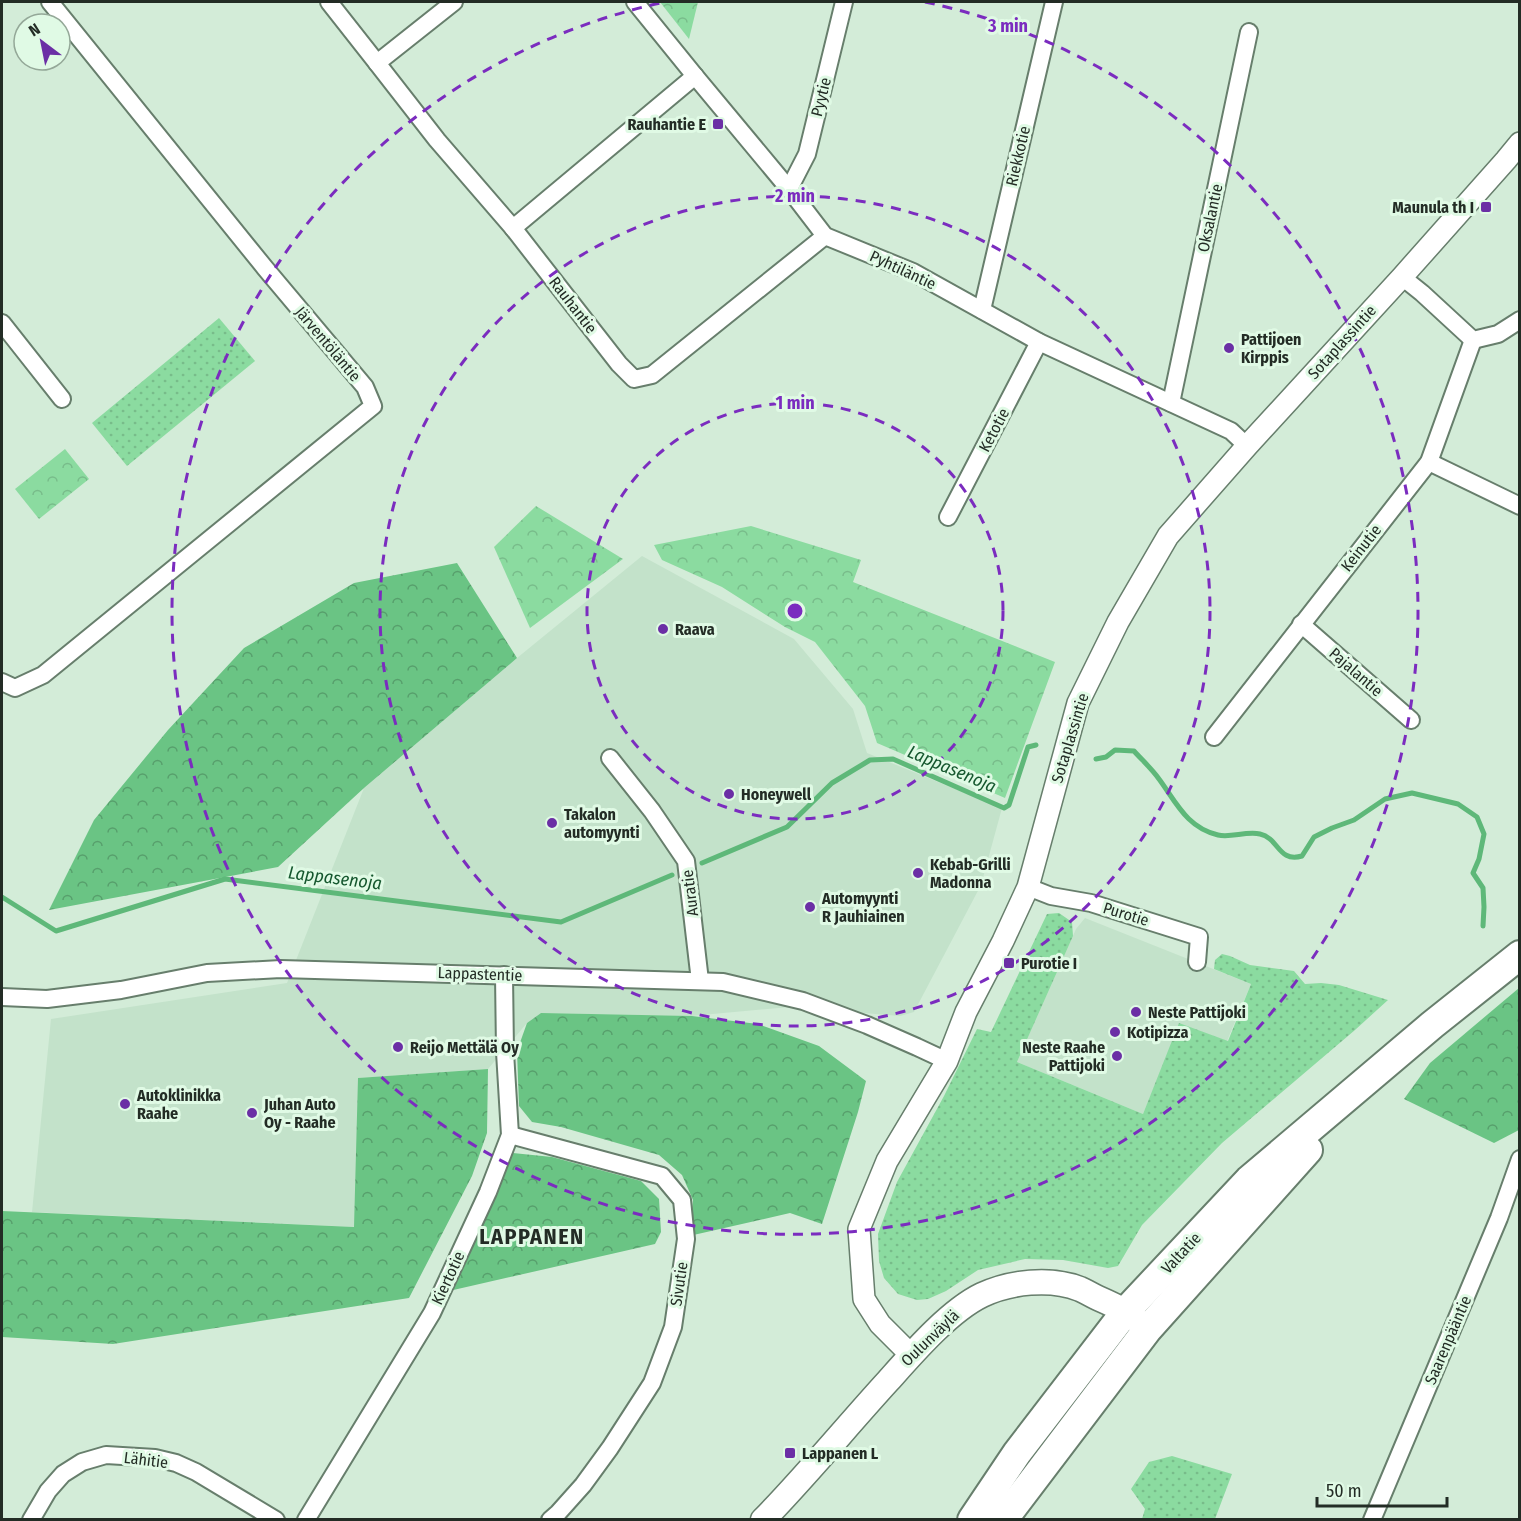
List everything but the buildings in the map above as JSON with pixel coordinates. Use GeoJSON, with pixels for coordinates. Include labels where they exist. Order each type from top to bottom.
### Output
{"type":"FeatureCollection","features":[{"type":"Feature","properties":{"kind":"highway","name":"Valtatie"},"geometry":{"type":"LineString","coordinates":[[972,1520],[1017,1453],[1137,1320],[1249,1180],[1432,1025],[1520,955]]}},
{"type":"Feature","properties":{"kind":"highway","name":"Valtatie"},"geometry":{"type":"LineString","coordinates":[[1003,1520],[1137,1320]]}},
{"type":"Feature","properties":{"kind":"main road","name":"Oulunväylä"},"geometry":{"type":"LineString","coordinates":[[763,1520],[911,1355],[958,1309],[982,1295],[1009,1286],[1054,1283],[1078,1288],[1137,1320]]}},
{"type":"Feature","properties":{"kind":"street","name":"Järventöläntie"},"geometry":{"type":"LineString","coordinates":[[2,682],[15,688],[43,675],[373,406],[365,387],[264,268],[50,2]]}},
{"type":"Feature","properties":{"kind":"street"},"geometry":{"type":"LineString","coordinates":[[329,2],[437,140],[513,228],[695,76]]}},
{"type":"Feature","properties":{"kind":"street"},"geometry":{"type":"LineString","coordinates":[[377,63],[454,2]]}},
{"type":"Feature","properties":{"kind":"street"},"geometry":{"type":"LineString","coordinates":[[635,2],[825,236]]}},
{"type":"Feature","properties":{"kind":"street","name":"Pyytie"},"geometry":{"type":"LineString","coordinates":[[789,189],[807,154],[844,2]]}},
{"type":"Feature","properties":{"kind":"street","name":"Riekkotie"},"geometry":{"type":"LineString","coordinates":[[982,310],[1054,2]]}},
{"type":"Feature","properties":{"kind":"street","name":"Oksalantie"},"geometry":{"type":"LineString","coordinates":[[1171,403],[1249,32]]}},
{"type":"Feature","properties":{"kind":"street","name":"Sotaplassintie"},"geometry":{"type":"LineString","coordinates":[[911,1355],[880,1324],[864,1299],[859,1229],[887,1161],[946,1061],[966,1012],[1028,887],[1078,703],[1118,622],[1168,536],[1520,143]]}},
{"type":"Feature","properties":{"kind":"street","name":"Rauhantie"},"geometry":{"type":"LineString","coordinates":[[513,228],[634,379],[652,375],[825,236]]}},
{"type":"Feature","properties":{"kind":"street","name":"Pyhtiläntie"},"geometry":{"type":"LineString","coordinates":[[825,236],[913,272],[1039,342],[1231,431],[1247,446]]}},
{"type":"Feature","properties":{"kind":"street"},"geometry":{"type":"LineString","coordinates":[[1402,277],[1473,340],[1497,334],[1520,320]]}},
{"type":"Feature","properties":{"kind":"street"},"geometry":{"type":"LineString","coordinates":[[2,323],[62,399]]}},
{"type":"Feature","properties":{"kind":"street","name":"Keinutie"},"geometry":{"type":"LineString","coordinates":[[1214,737],[1429,462],[1473,340]]}},
{"type":"Feature","properties":{"kind":"street","name":"Ketotie"},"geometry":{"type":"LineString","coordinates":[[948,517],[1039,342]]}},
{"type":"Feature","properties":{"kind":"street"},"geometry":{"type":"LineString","coordinates":[[1429,462],[1520,506]]}},
{"type":"Feature","properties":{"kind":"street","name":"Pajalantie"},"geometry":{"type":"LineString","coordinates":[[1301,624],[1411,720]]}},
{"type":"Feature","properties":{"kind":"street","name":"Auratie"},"geometry":{"type":"LineString","coordinates":[[610,758],[652,811],[686,861],[700,981]]}},
{"type":"Feature","properties":{"kind":"street","name":"Purotie"},"geometry":{"type":"LineString","coordinates":[[1028,887],[1051,896],[1091,903],[1199,937],[1197,962]]}},
{"type":"Feature","properties":{"kind":"street","name":"Lappastentie"},"geometry":{"type":"LineString","coordinates":[[2,997],[47,999],[121,990],[207,973],[271,970],[723,982],[803,1001],[867,1025],[946,1061]]}},
{"type":"Feature","properties":{"kind":"street","name":"Kiertotie"},"geometry":{"type":"LineString","coordinates":[[306,1520],[432,1313],[488,1192],[510,1135],[505,1052],[504,975]]}},
{"type":"Feature","properties":{"kind":"street","name":"Sivutie"},"geometry":{"type":"LineString","coordinates":[[510,1135],[662,1176],[682,1200],[686,1239],[673,1327],[652,1383],[583,1485],[550,1520]]}},
{"type":"Feature","properties":{"kind":"street","name":"Saarenpääntie"},"geometry":{"type":"LineString","coordinates":[[1372,1520],[1499,1218],[1520,1159]]}},
{"type":"Feature","properties":{"kind":"street","name":"Lähitie"},"geometry":{"type":"LineString","coordinates":[[31,1520],[48,1491],[63,1474],[82,1462],[106,1455],[155,1458],[176,1463],[276,1520]]}},
{"type":"Feature","properties":{"kind":"shaded area"},"geometry":{"type":"Polygon","coordinates":[[[642,556],[794,639],[853,709],[867,753],[1002,808],[981,885],[914,1012],[900,1016],[790,1007],[691,1016],[541,1013],[527,1023],[488,1069],[359,1078],[355,1227],[32,1212],[51,1019],[287,983],[364,788],[642,556]]]}},
{"type":"Feature","properties":{"kind":"shaded area"},"geometry":{"type":"Polygon","coordinates":[[[1085,918],[1251,984],[1227,1041],[1180,1024],[1143,1114],[1017,1062],[1076,929],[1085,918]]]}},
{"type":"Feature","properties":{"kind":"green space"},"geometry":{"type":"Polygon","coordinates":[[[660,2],[698,2],[689,39],[660,2]]]}},
{"type":"Feature","properties":{"kind":"green space"},"geometry":{"type":"Polygon","coordinates":[[[219,318],[255,361],[127,466],[92,423],[219,318]]]}},
{"type":"Feature","properties":{"kind":"green space"},"geometry":{"type":"Polygon","coordinates":[[[65,449],[89,479],[39,519],[15,489],[65,449]]]}},
{"type":"Feature","properties":{"kind":"green space"},"geometry":{"type":"Polygon","coordinates":[[[536,506],[623,559],[530,628],[494,547],[536,506]]]}},
{"type":"Feature","properties":{"kind":"green space"},"geometry":{"type":"Polygon","coordinates":[[[751,526],[861,560],[853,582],[1055,662],[1005,798],[877,743],[865,706],[815,642],[785,627],[722,587],[662,560],[654,545],[751,526]]]}},
{"type":"Feature","properties":{"kind":"green space"},"geometry":{"type":"Polygon","coordinates":[[[457,563],[517,658],[364,788],[278,867],[49,910],[94,820],[168,730],[244,648],[354,583],[457,563]]]}},
{"type":"Feature","properties":{"kind":"green space"},"geometry":{"type":"Polygon","coordinates":[[[1059,913],[1072,922],[1073,936],[1017,1062],[1143,1114],[1179,1023],[1228,1041],[1251,984],[1214,969],[1215,960],[1222,954],[1250,965],[1294,971],[1305,984],[1339,985],[1388,1000],[1222,1143],[1142,1225],[1118,1266],[1108,1268],[1063,1260],[1025,1259],[978,1270],[946,1291],[928,1299],[917,1300],[898,1294],[884,1278],[879,1261],[878,1234],[897,1182],[944,1096],[977,1029],[991,1032],[1047,914],[1059,913]]]}},
{"type":"Feature","properties":{"kind":"green space"},"geometry":{"type":"Polygon","coordinates":[[[1519,988],[1519,1130],[1494,1143],[1404,1099],[1430,1063],[1519,988]]]}},
{"type":"Feature","properties":{"kind":"green space"},"geometry":{"type":"Polygon","coordinates":[[[541,1013],[692,1016],[758,1024],[819,1046],[866,1081],[822,1224],[790,1213],[689,1236],[693,1200],[682,1175],[659,1155],[561,1127],[532,1122],[519,1106],[517,1051],[527,1023],[541,1013]]]}},
{"type":"Feature","properties":{"kind":"green space"},"geometry":{"type":"Polygon","coordinates":[[[488,1069],[487,1133],[472,1176],[409,1298],[113,1344],[2,1337],[2,1211],[354,1227],[358,1078],[488,1069]]]}},
{"type":"Feature","properties":{"kind":"green space"},"geometry":{"type":"Polygon","coordinates":[[[513,1153],[552,1157],[641,1181],[659,1199],[661,1232],[655,1244],[449,1291],[513,1153]]]}},
{"type":"Feature","properties":{"kind":"green space"},"geometry":{"type":"Polygon","coordinates":[[[1172,1456],[1232,1474],[1215,1519],[1142,1519],[1145,1509],[1131,1489],[1149,1462],[1172,1456]]]}},
{"type":"Feature","properties":{"kind":"waterway","name":"Lappasenoja"},"geometry":{"type":"LineString","coordinates":[[702,863],[787,827],[832,783],[870,760],[893,759],[1004,808],[1009,805],[1028,747],[1036,745]]}},
{"type":"Feature","properties":{"kind":"waterway"},"geometry":{"type":"LineString","coordinates":[[1096,759],[1106,757],[1115,750],[1134,751],[1156,775],[1183,813],[1198,827],[1223,836],[1260,834],[1271,840],[1283,853],[1294,857],[1302,856],[1314,837],[1354,820],[1385,799],[1412,793],[1458,804],[1477,817],[1484,834],[1479,859],[1473,873],[1483,888],[1483,926]]}},
{"type":"Feature","properties":{"kind":"waterway","name":"Lappasenoja"},"geometry":{"type":"LineString","coordinates":[[2,897],[56,931],[225,879],[561,922],[672,875]]}},
{"type":"Feature","properties":{"kind":"place","name":"Rauhantie E"},"geometry":{"type":"Point","coordinates":[718,124]}},
{"type":"Feature","properties":{"kind":"place","name":"Maunula th I"},"geometry":{"type":"Point","coordinates":[1486,207]}},
{"type":"Feature","properties":{"kind":"place","name":"Pattijoen Kirppis"},"geometry":{"type":"Point","coordinates":[1229,348]}},
{"type":"Feature","properties":{"kind":"place","name":"Raava"},"geometry":{"type":"Point","coordinates":[663,629]}},
{"type":"Feature","properties":{"kind":"place","name":"Honeywell"},"geometry":{"type":"Point","coordinates":[729,794]}},
{"type":"Feature","properties":{"kind":"place","name":"Takalon automyynti"},"geometry":{"type":"Point","coordinates":[552,823]}},
{"type":"Feature","properties":{"kind":"place","name":"Kebab-Grilli Madonna"},"geometry":{"type":"Point","coordinates":[918,873]}},
{"type":"Feature","properties":{"kind":"place","name":"Automyynti R Jauhiainen"},"geometry":{"type":"Point","coordinates":[810,907]}},
{"type":"Feature","properties":{"kind":"place","name":"Purotie I"},"geometry":{"type":"Point","coordinates":[1009,963]}},
{"type":"Feature","properties":{"kind":"place","name":"Neste Pattijoki"},"geometry":{"type":"Point","coordinates":[1136,1012]}},
{"type":"Feature","properties":{"kind":"place","name":"Kotipizza"},"geometry":{"type":"Point","coordinates":[1115,1032]}},
{"type":"Feature","properties":{"kind":"place","name":"Reijo Mettälä Oy"},"geometry":{"type":"Point","coordinates":[398,1047]}},
{"type":"Feature","properties":{"kind":"place","name":"Neste Raahe Pattijoki"},"geometry":{"type":"Point","coordinates":[1117,1056]}},
{"type":"Feature","properties":{"kind":"place","name":"Autoklinikka Raahe"},"geometry":{"type":"Point","coordinates":[125,1104]}},
{"type":"Feature","properties":{"kind":"place","name":"Juhan Auto Oy - Raahe"},"geometry":{"type":"Point","coordinates":[252,1113]}},
{"type":"Feature","properties":{"kind":"place","name":"Lappanen L"},"geometry":{"type":"Point","coordinates":[790,1453]}},
{"type":"Feature","properties":{"kind":"district","name":"LAPPANEN"},"geometry":{"type":"Point","coordinates":[532,1236]}}]}
